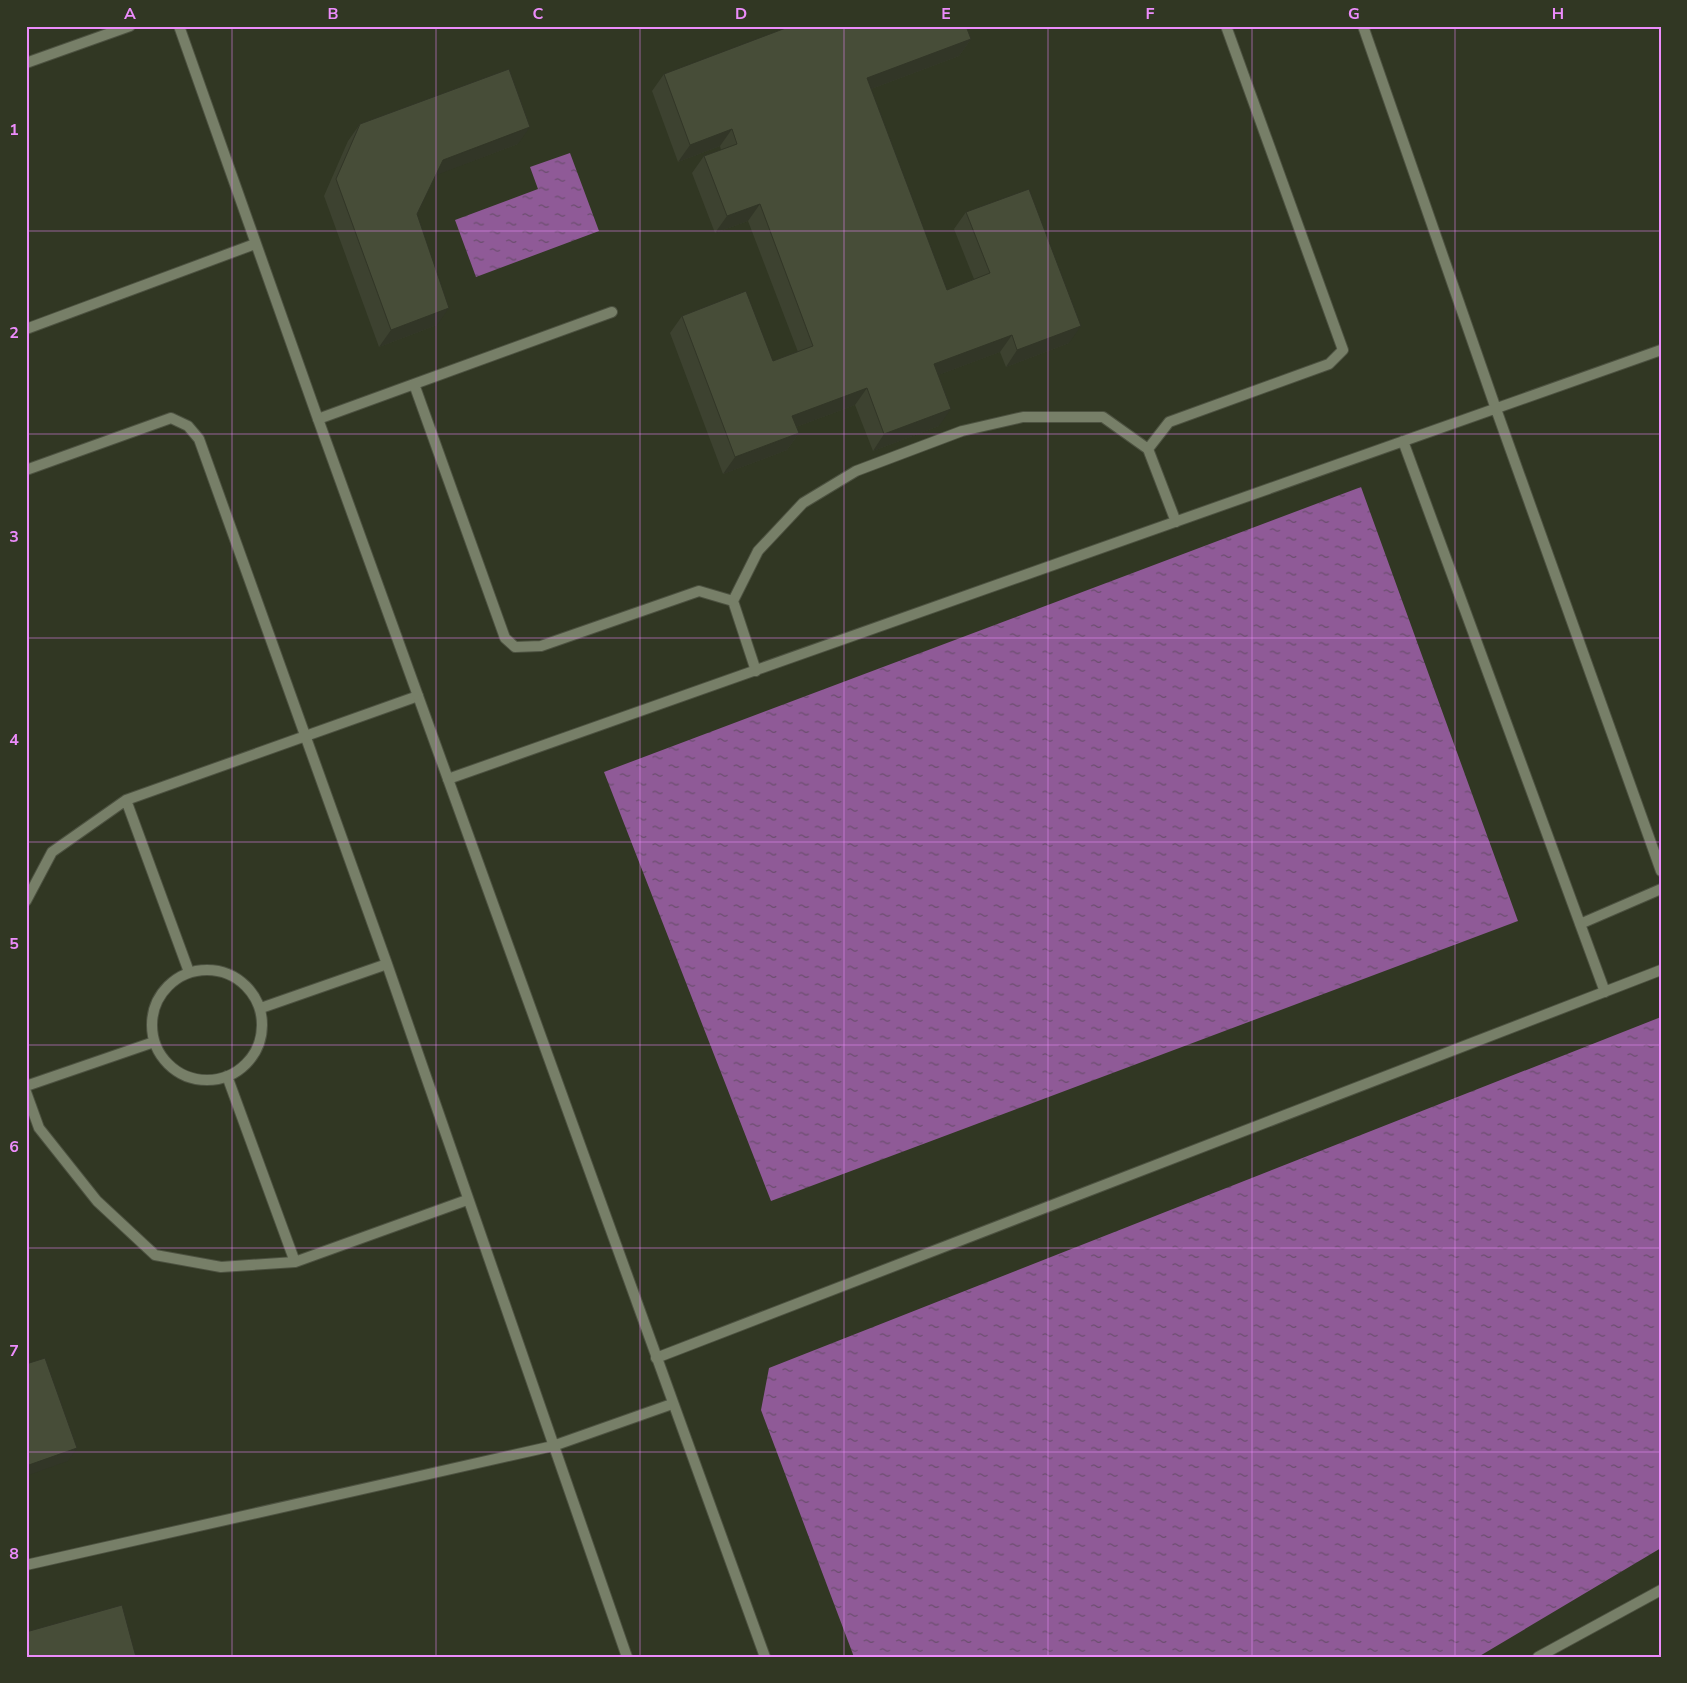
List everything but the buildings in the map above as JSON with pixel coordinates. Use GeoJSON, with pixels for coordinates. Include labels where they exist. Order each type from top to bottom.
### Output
{"type":"FeatureCollection","features":[{"type":"Feature","properties":{"kind":"street"},"geometry":{"type":"LineString","coordinates":[[26,63],[130,26]]}},
{"type":"Feature","properties":{"kind":"street"},"geometry":{"type":"LineString","coordinates":[[179,26],[255,244],[672,1404],[765,1657]]}},
{"type":"Feature","properties":{"kind":"street"},"geometry":{"type":"LineString","coordinates":[[1148,449],[1169,422],[1329,364],[1343,350],[1226,26]]}},
{"type":"Feature","properties":{"kind":"street"},"geometry":{"type":"LineString","coordinates":[[1363,26],[1496,409],[1661,871]]}},
{"type":"Feature","properties":{"kind":"street"},"geometry":{"type":"LineString","coordinates":[[26,329],[255,244]]}},
{"type":"Feature","properties":{"kind":"street"},"geometry":{"type":"LineString","coordinates":[[318,419],[612,312]]}},
{"type":"Feature","properties":{"kind":"street"},"geometry":{"type":"LineString","coordinates":[[448,779],[1661,350]]}},
{"type":"Feature","properties":{"kind":"street"},"geometry":{"type":"LineString","coordinates":[[414,384],[505,638],[515,647],[542,646],[699,591],[732,601]]}},
{"type":"Feature","properties":{"kind":"street"},"geometry":{"type":"LineString","coordinates":[[756,671],[732,601],[758,551],[803,504],[856,471],[962,431],[1023,417],[1103,417],[1148,449],[1176,522]]}},
{"type":"Feature","properties":{"kind":"street"},"geometry":{"type":"LineString","coordinates":[[26,470],[171,418],[188,426],[199,439],[387,964],[467,1200],[627,1657]]}},
{"type":"Feature","properties":{"kind":"street"},"geometry":{"type":"LineString","coordinates":[[1403,441],[1605,992]]}},
{"type":"Feature","properties":{"kind":"street"},"geometry":{"type":"LineString","coordinates":[[26,901],[52,852],[126,800],[418,696]]}},
{"type":"Feature","properties":{"kind":"street"},"geometry":{"type":"LineString","coordinates":[[126,800],[189,972]]}},
{"type":"Feature","properties":{"kind":"street"},"geometry":{"type":"LineString","coordinates":[[1580,924],[1661,889]]}},
{"type":"Feature","properties":{"kind":"street"},"geometry":{"type":"LineString","coordinates":[[261,1008],[387,964]]}},
{"type":"Feature","properties":{"kind":"street"},"geometry":{"type":"LineString","coordinates":[[203,968],[227,972],[248,986],[261,1008],[263,1033],[254,1056],[236,1073],[212,1081],[187,1077],[166,1063],[154,1042],[152,1016],[160,993],[179,976],[189,972],[203,968]]}},
{"type":"Feature","properties":{"kind":"street"},"geometry":{"type":"LineString","coordinates":[[656,1358],[1661,970]]}},
{"type":"Feature","properties":{"kind":"street"},"geometry":{"type":"LineString","coordinates":[[26,1086],[154,1042]]}},
{"type":"Feature","properties":{"kind":"street"},"geometry":{"type":"LineString","coordinates":[[227,1076],[295,1262]]}},
{"type":"Feature","properties":{"kind":"street"},"geometry":{"type":"LineString","coordinates":[[26,1092],[39,1128],[97,1200],[154,1255],[221,1267],[295,1262],[467,1200]]}},
{"type":"Feature","properties":{"kind":"street"},"geometry":{"type":"LineString","coordinates":[[26,1565],[553,1446],[672,1404]]}},
{"type":"Feature","properties":{"kind":"street"},"geometry":{"type":"LineString","coordinates":[[1538,1657],[1661,1590]]}},
{"type":"Feature","properties":{"kind":"water"},"geometry":{"type":"Polygon","coordinates":[[[570,153],[599,231],[476,277],[455,220],[538,189],[530,167],[570,153]]]}},
{"type":"Feature","properties":{"kind":"water"},"geometry":{"type":"Polygon","coordinates":[[[1361,487],[1518,921],[771,1201],[604,772],[1361,487]]]}},
{"type":"Feature","properties":{"kind":"water"},"geometry":{"type":"Polygon","coordinates":[[[1661,1017],[1661,1548],[1478,1657],[854,1657],[761,1410],[769,1368],[1661,1017]]]}}]}
